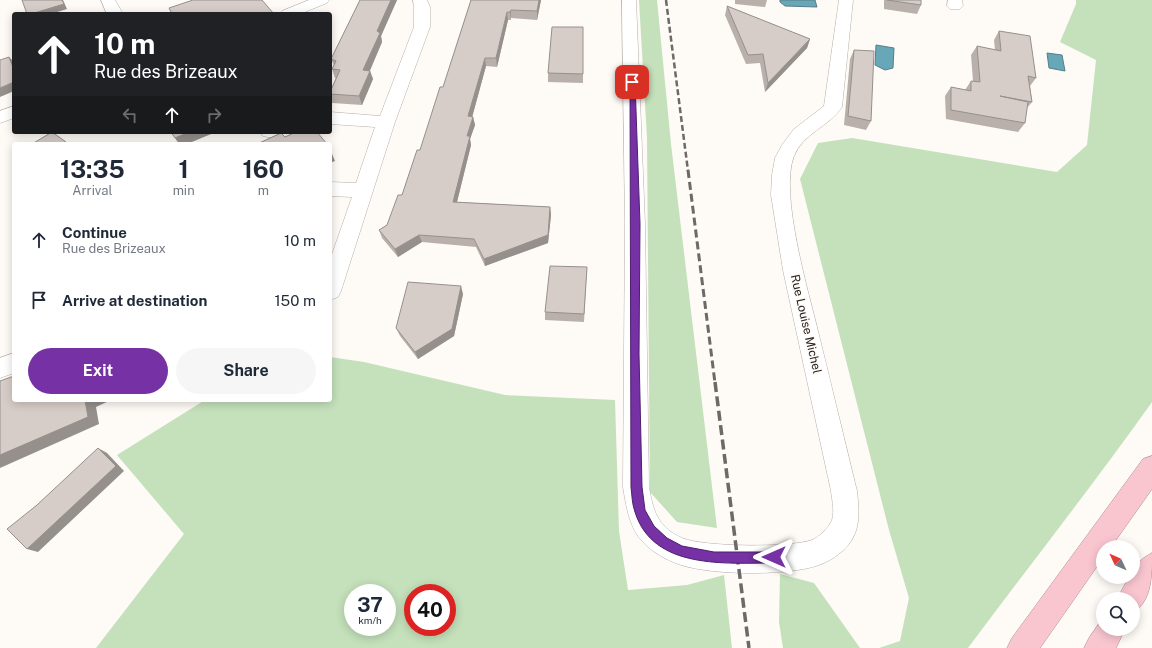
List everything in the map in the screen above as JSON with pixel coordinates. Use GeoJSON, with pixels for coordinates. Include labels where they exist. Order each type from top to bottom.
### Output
{"type":"FeatureCollection","features":[{"type":"Feature","properties":{"kind":"highway"},"geometry":{"type":"LineString","coordinates":[[1022,648],[1152,468]]}},
{"type":"Feature","properties":{"kind":"highway"},"geometry":{"type":"LineString","coordinates":[[1136,592],[1152,567]]}},
{"type":"Feature","properties":{"kind":"highway"},"geometry":{"type":"LineString","coordinates":[[1099,648],[1107,636]]}},
{"type":"Feature","properties":{"kind":"street"},"geometry":{"type":"LineString","coordinates":[[108,0],[114,12]]}},
{"type":"Feature","properties":{"kind":"street"},"geometry":{"type":"LineString","coordinates":[[292,12],[322,0]]}},
{"type":"Feature","properties":{"kind":"street"},"geometry":{"type":"LineString","coordinates":[[332,285],[386,122],[422,27],[422,7],[420,0]]}},
{"type":"Feature","properties":{"kind":"street","name":"Rue Louise Michel"},"geometry":{"type":"LineString","coordinates":[[629,0],[635,224],[634,354],[636,487],[640,511],[650,530],[663,542],[681,551],[714,558],[789,557],[817,552],[833,542],[844,528],[846,509],[844,492],[797,286],[782,204],[781,178],[784,158],[794,140],[808,127],[827,116],[833,107],[846,0]]}},
{"type":"Feature","properties":{"kind":"street"},"geometry":{"type":"LineString","coordinates":[[0,117],[12,113]]}},
{"type":"Feature","properties":{"kind":"street"},"geometry":{"type":"LineString","coordinates":[[332,118],[386,122]]}},
{"type":"Feature","properties":{"kind":"street"},"geometry":{"type":"LineString","coordinates":[[332,190],[363,190]]}},
{"type":"Feature","properties":{"kind":"street"},"geometry":{"type":"LineString","coordinates":[[0,368],[12,364]]}},
{"type":"Feature","properties":{"kind":"green space"},"geometry":{"type":"Polygon","coordinates":[[[639,0],[657,0],[671,144],[717,528],[677,522],[650,492],[647,138],[639,0]]]}},
{"type":"Feature","properties":{"kind":"green space"},"geometry":{"type":"Polygon","coordinates":[[[1076,0],[1152,0],[1152,402],[1084,495],[968,648],[879,648],[900,641],[909,598],[889,530],[800,179],[818,143],[852,138],[1057,172],[1087,145],[1096,60],[1060,42],[1076,4],[1076,0]]]}},
{"type":"Feature","properties":{"kind":"green space"},"geometry":{"type":"Polygon","coordinates":[[[332,357],[364,362],[505,395],[615,400],[619,531],[628,590],[687,585],[724,575],[732,648],[96,648],[184,534],[117,455],[202,402],[332,402],[332,357]]]}},
{"type":"Feature","properties":{"kind":"green space"},"geometry":{"type":"Polygon","coordinates":[[[780,574],[814,583],[860,648],[783,648],[779,622],[780,574]]]}},
{"type":"Feature","properties":{"kind":"water"},"geometry":{"type":"Polygon","coordinates":[[[780,0],[815,0],[817,7],[785,6],[780,2],[780,0]]]}},
{"type":"Feature","properties":{"kind":"water"},"geometry":{"type":"Polygon","coordinates":[[[876,45],[894,48],[893,68],[885,70],[875,65],[876,45]]]}},
{"type":"Feature","properties":{"kind":"water"},"geometry":{"type":"Polygon","coordinates":[[[1047,53],[1062,55],[1065,71],[1049,68],[1047,53]]]}},
{"type":"Feature","properties":{"kind":"building"},"geometry":{"type":"Polygon","coordinates":[[[22,0],[62,0],[64,4],[38,12],[26,12],[22,0]]]}},
{"type":"Feature","properties":{"kind":"building"},"geometry":{"type":"Polygon","coordinates":[[[193,0],[262,0],[272,12],[171,12],[169,8],[193,0]]]}},
{"type":"Feature","properties":{"kind":"building"},"geometry":{"type":"Polygon","coordinates":[[[360,0],[391,0],[377,31],[380,33],[363,70],[370,71],[359,96],[332,94],[332,88],[340,70],[332,69],[336,61],[332,59],[360,0]]]}},
{"type":"Feature","properties":{"kind":"building"},"geometry":{"type":"Polygon","coordinates":[[[471,0],[539,0],[537,11],[511,10],[510,12],[507,12],[496,58],[485,58],[468,116],[473,117],[467,136],[470,136],[453,202],[550,207],[548,235],[484,259],[474,239],[419,235],[395,249],[379,230],[387,225],[398,195],[402,195],[417,150],[420,150],[440,87],[443,87],[471,0]]]}},
{"type":"Feature","properties":{"kind":"building"},"geometry":{"type":"Polygon","coordinates":[[[887,0],[921,0],[921,5],[887,0]]]}},
{"type":"Feature","properties":{"kind":"building"},"geometry":{"type":"Polygon","coordinates":[[[727,6],[810,39],[768,83],[763,54],[748,55],[727,6]]]}},
{"type":"Feature","properties":{"kind":"building"},"geometry":{"type":"Polygon","coordinates":[[[552,27],[583,27],[583,74],[548,73],[552,27]]]}},
{"type":"Feature","properties":{"kind":"building"},"geometry":{"type":"Polygon","coordinates":[[[999,31],[1030,36],[1036,78],[1028,76],[1032,102],[1000,96],[1028,102],[1025,123],[951,110],[951,87],[971,91],[971,81],[980,82],[977,46],[1001,51],[999,31]]]}},
{"type":"Feature","properties":{"kind":"building"},"geometry":{"type":"Polygon","coordinates":[[[854,50],[874,51],[871,121],[848,116],[854,50]]]}},
{"type":"Feature","properties":{"kind":"building"},"geometry":{"type":"Polygon","coordinates":[[[9,57],[12,65],[12,83],[0,88],[0,60],[9,57]]]}},
{"type":"Feature","properties":{"kind":"building"},"geometry":{"type":"Polygon","coordinates":[[[49,134],[55,134],[66,142],[35,142],[49,134]]]}},
{"type":"Feature","properties":{"kind":"building"},"geometry":{"type":"Polygon","coordinates":[[[172,134],[184,134],[175,138],[172,134]]]}},
{"type":"Feature","properties":{"kind":"building"},"geometry":{"type":"Polygon","coordinates":[[[279,134],[282,134],[285,137],[292,134],[319,134],[325,142],[261,142],[279,134]]]}},
{"type":"Feature","properties":{"kind":"building"},"geometry":{"type":"Polygon","coordinates":[[[550,266],[587,267],[584,314],[545,312],[550,266]]]}},
{"type":"Feature","properties":{"kind":"building"},"geometry":{"type":"Polygon","coordinates":[[[408,282],[461,286],[452,329],[415,352],[396,328],[408,282]]]}},
{"type":"Feature","properties":{"kind":"building"},"geometry":{"type":"Polygon","coordinates":[[[12,377],[12,402],[85,402],[88,417],[0,455],[0,381],[12,377]]]}},
{"type":"Feature","properties":{"kind":"building"},"geometry":{"type":"Polygon","coordinates":[[[98,448],[116,466],[27,549],[7,529],[37,505],[98,448]]]}},
{"type":"Feature","properties":{"kind":"railway"},"geometry":{"type":"LineString","coordinates":[[666,0],[688,171]]}},
{"type":"Feature","properties":{"kind":"railway"},"geometry":{"type":"LineString","coordinates":[[688,170],[715,383]]}},
{"type":"Feature","properties":{"kind":"railway"},"geometry":{"type":"LineString","coordinates":[[715,382],[749,648]]}},
{"type":"Feature","properties":{"kind":"route"},"geometry":{"type":"LineString","coordinates":[[632,82],[635,224],[634,354],[636,487],[640,511],[650,530],[663,542],[681,551],[714,558],[774,557]]}}]}
